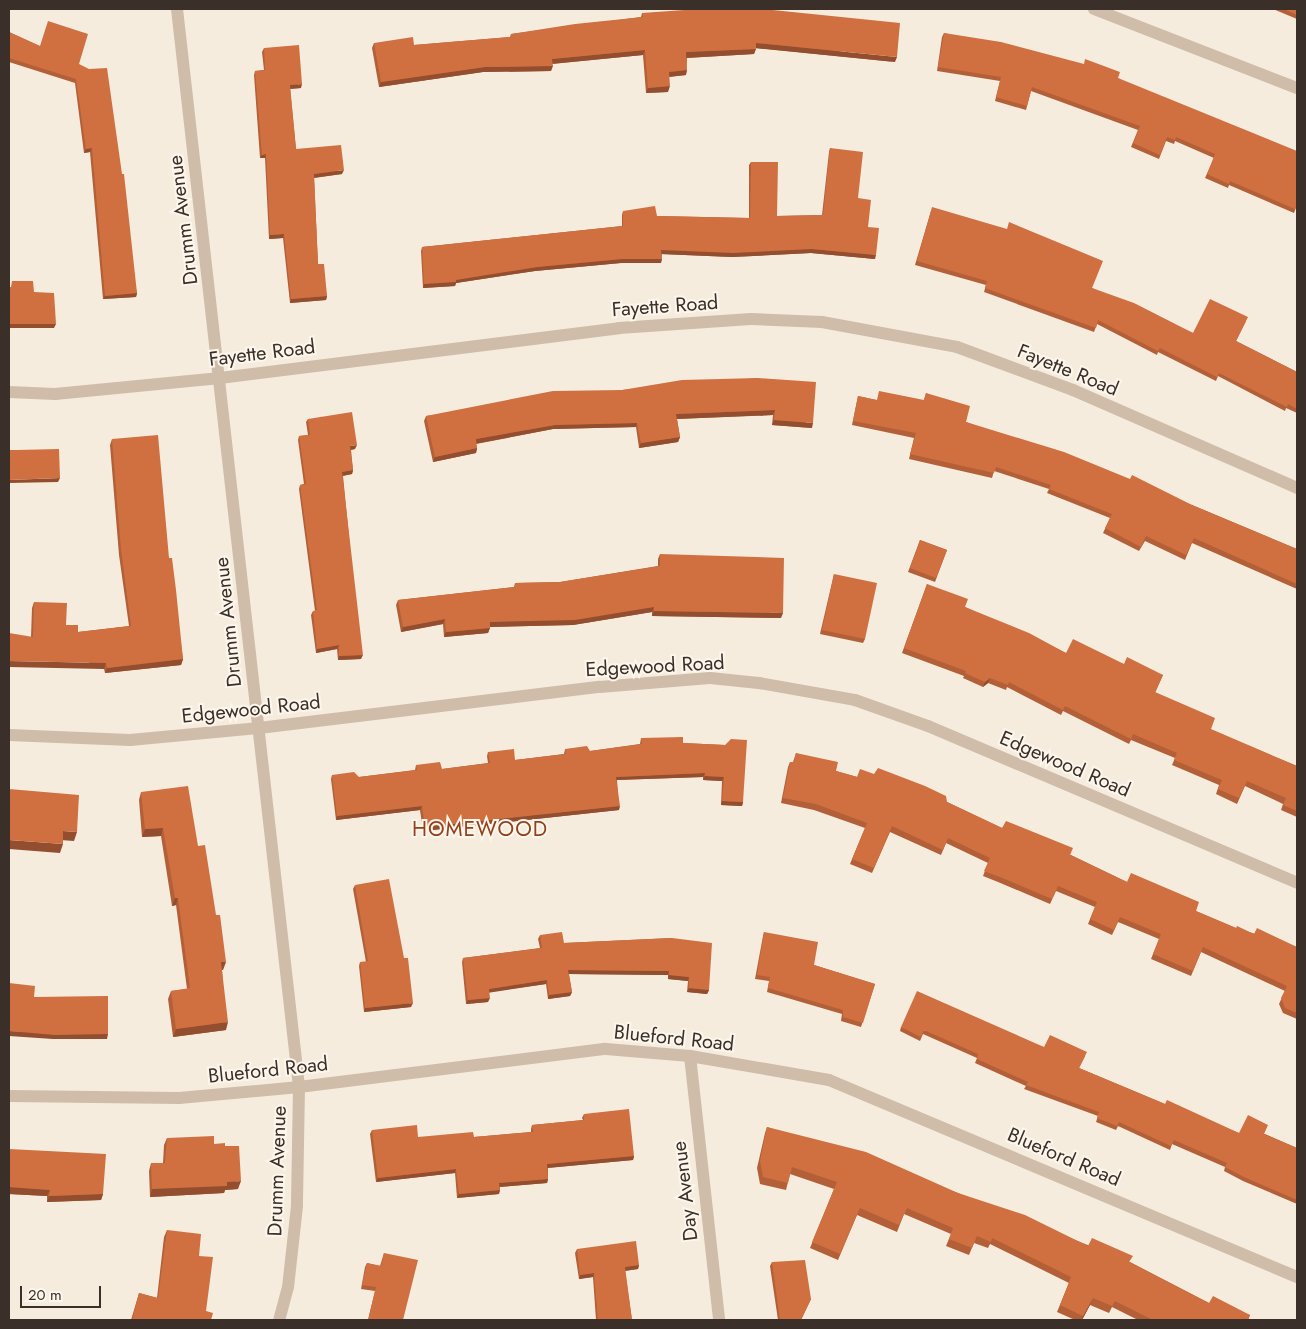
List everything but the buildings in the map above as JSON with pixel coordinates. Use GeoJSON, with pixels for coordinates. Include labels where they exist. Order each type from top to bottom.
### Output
{"type":"FeatureCollection","features":[{"type":"Feature","properties":{"kind":"street","name":"Drumm Avenue"},"geometry":{"type":"LineString","coordinates":[[176,9],[220,378],[299,1087],[297,1206],[288,1287],[279,1320]]}},
{"type":"Feature","properties":{"kind":"street"},"geometry":{"type":"LineString","coordinates":[[1094,9],[1297,88]]}},
{"type":"Feature","properties":{"kind":"street","name":"Fayette Road"},"geometry":{"type":"LineString","coordinates":[[9,392],[55,394],[220,378],[619,328],[751,319],[822,322],[958,347],[1073,390],[1297,488]]}},
{"type":"Feature","properties":{"kind":"street","name":"Edgewood Road"},"geometry":{"type":"LineString","coordinates":[[9,736],[122,740],[259,728],[600,687],[710,678],[759,683],[856,700],[919,723],[1297,883]]}},
{"type":"Feature","properties":{"kind":"street","name":"Blueford Road"},"geometry":{"type":"LineString","coordinates":[[9,1096],[179,1098],[299,1087],[606,1049],[690,1056],[829,1080],[1297,1277]]}},
{"type":"Feature","properties":{"kind":"street","name":"Day Avenue"},"geometry":{"type":"LineString","coordinates":[[690,1056],[719,1320]]}},
{"type":"Feature","properties":{"kind":"district","name":"HOMEWOOD"},"geometry":{"type":"Point","coordinates":[480,829]}}]}
